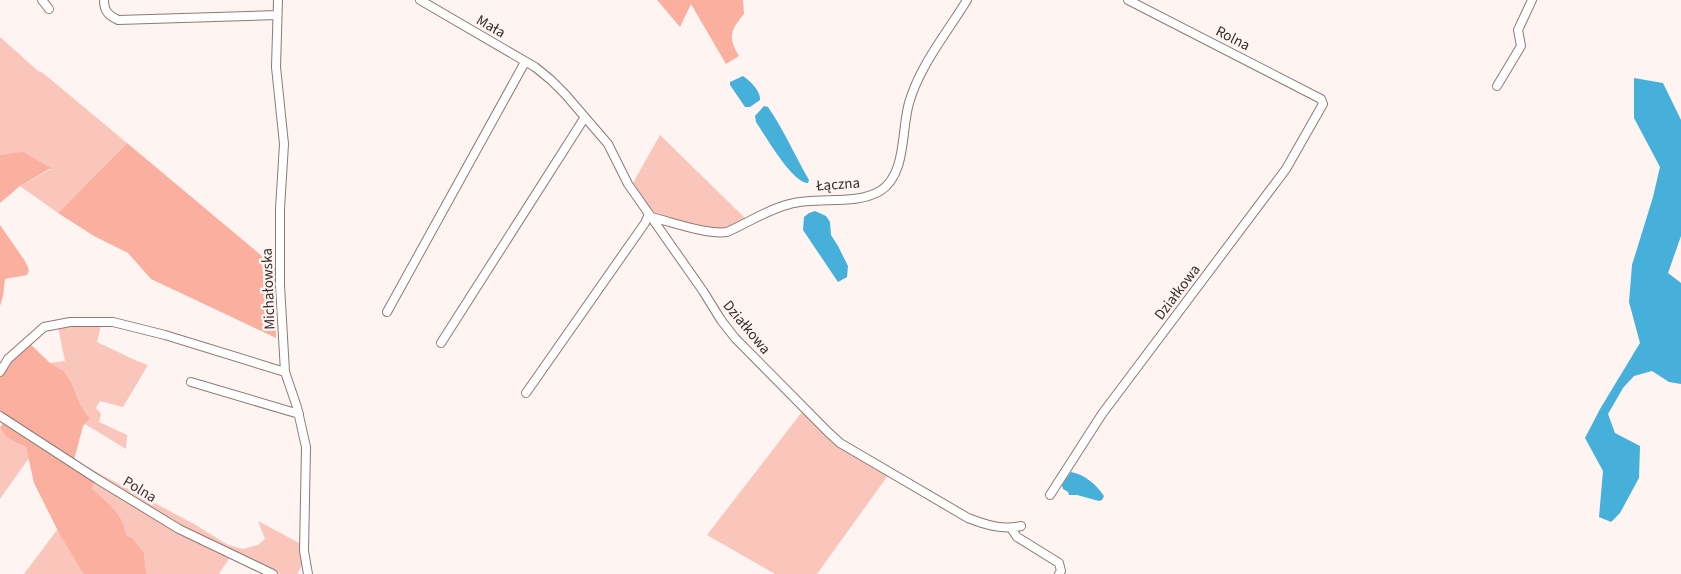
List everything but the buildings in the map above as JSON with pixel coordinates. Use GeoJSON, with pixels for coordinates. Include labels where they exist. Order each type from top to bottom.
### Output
{"type":"FeatureCollection","features":[{"type":"Feature","properties":{"kind":"street"},"geometry":{"type":"LineString","coordinates":[[42,0],[49,9]]}},
{"type":"Feature","properties":{"kind":"street"},"geometry":{"type":"LineString","coordinates":[[104,0],[104,7],[109,15],[118,20],[277,15]]}},
{"type":"Feature","properties":{"kind":"street","name":"Michałowska"},"geometry":{"type":"LineString","coordinates":[[278,0],[276,67],[284,144],[280,209],[280,285],[285,372],[299,414],[306,447],[304,550],[306,572]]}},
{"type":"Feature","properties":{"kind":"street","name":"Mała"},"geometry":{"type":"LineString","coordinates":[[420,0],[524,61]]}},
{"type":"Feature","properties":{"kind":"street","name":"Łączna"},"geometry":{"type":"LineString","coordinates":[[650,216],[720,233],[727,232],[769,211],[789,204],[810,200],[832,200],[868,196],[881,190],[891,180],[899,164],[908,105],[917,81],[967,0]]}},
{"type":"Feature","properties":{"kind":"street","name":"Rolna"},"geometry":{"type":"LineString","coordinates":[[1128,0],[1321,98],[1323,104]]}},
{"type":"Feature","properties":{"kind":"street"},"geometry":{"type":"LineString","coordinates":[[1497,86],[1521,46],[1518,30],[1532,0]]}},
{"type":"Feature","properties":{"kind":"street"},"geometry":{"type":"LineString","coordinates":[[387,312],[524,61]]}},
{"type":"Feature","properties":{"kind":"street","name":"Działkowa"},"geometry":{"type":"LineString","coordinates":[[524,61],[550,80],[608,144],[628,184],[730,332],[828,432],[840,443],[968,518],[985,524],[1011,528],[1021,526]]}},
{"type":"Feature","properties":{"kind":"street","name":"Działkowa"},"geometry":{"type":"LineString","coordinates":[[1050,495],[1102,414],[1286,169],[1323,104]]}},
{"type":"Feature","properties":{"kind":"street"},"geometry":{"type":"LineString","coordinates":[[441,344],[584,117]]}},
{"type":"Feature","properties":{"kind":"street"},"geometry":{"type":"LineString","coordinates":[[526,393],[650,216]]}},
{"type":"Feature","properties":{"kind":"street"},"geometry":{"type":"LineString","coordinates":[[0,372],[8,359],[44,327],[70,322],[113,322],[165,335],[285,372]]}},
{"type":"Feature","properties":{"kind":"street"},"geometry":{"type":"LineString","coordinates":[[191,382],[299,414]]}},
{"type":"Feature","properties":{"kind":"street","name":"Polna"},"geometry":{"type":"LineString","coordinates":[[0,416],[179,529],[273,574]]}},
{"type":"Feature","properties":{"kind":"street"},"geometry":{"type":"LineString","coordinates":[[1011,528],[1016,537],[1059,563],[1059,574]]}},
{"type":"Feature","properties":{"kind":"shaded area"},"geometry":{"type":"Polygon","coordinates":[[[657,0],[743,0],[744,14],[736,24],[732,34],[733,43],[739,56],[726,64],[691,4],[680,27],[657,0]]]}},
{"type":"Feature","properties":{"kind":"shaded area"},"geometry":{"type":"Polygon","coordinates":[[[0,37],[38,71],[43,73],[127,143],[58,213],[20,186],[51,169],[0,155],[0,37]]]}},
{"type":"Feature","properties":{"kind":"shaded area"},"geometry":{"type":"Polygon","coordinates":[[[660,135],[746,219],[721,230],[653,214],[633,183],[660,135]]]}},
{"type":"Feature","properties":{"kind":"shaded area"},"geometry":{"type":"Polygon","coordinates":[[[127,143],[275,267],[276,338],[151,279],[128,253],[94,236],[58,213],[127,143]]]}},
{"type":"Feature","properties":{"kind":"shaded area"},"geometry":{"type":"Polygon","coordinates":[[[23,152],[51,168],[20,186],[0,203],[0,155],[23,152]]]}},
{"type":"Feature","properties":{"kind":"shaded area"},"geometry":{"type":"Polygon","coordinates":[[[0,225],[25,261],[29,270],[27,275],[5,279],[0,306],[0,225]]]}},
{"type":"Feature","properties":{"kind":"shaded area"},"geometry":{"type":"Polygon","coordinates":[[[101,325],[97,342],[148,365],[123,407],[100,401],[96,408],[101,414],[99,422],[127,435],[126,449],[85,424],[90,419],[81,406],[72,384],[64,371],[50,363],[65,361],[58,327],[101,325]]]}},
{"type":"Feature","properties":{"kind":"shaded area"},"geometry":{"type":"Polygon","coordinates":[[[29,343],[50,363],[64,371],[72,384],[81,406],[90,419],[83,426],[74,460],[31,434],[0,411],[0,376],[10,360],[29,343]]]}},
{"type":"Feature","properties":{"kind":"shaded area"},"geometry":{"type":"Polygon","coordinates":[[[802,412],[834,444],[889,474],[817,574],[775,574],[707,535],[802,412]]]}},
{"type":"Feature","properties":{"kind":"shaded area"},"geometry":{"type":"Polygon","coordinates":[[[3,422],[28,440],[94,481],[92,489],[114,510],[125,528],[126,536],[132,538],[144,553],[147,574],[85,574],[82,571],[60,535],[34,483],[26,447],[4,435],[0,428],[3,422]]]}},
{"type":"Feature","properties":{"kind":"shaded area"},"geometry":{"type":"Polygon","coordinates":[[[0,429],[8,438],[26,447],[29,458],[0,499],[0,429]]]}},
{"type":"Feature","properties":{"kind":"shaded area"},"geometry":{"type":"Polygon","coordinates":[[[74,460],[194,524],[228,545],[243,549],[258,545],[265,539],[258,521],[301,544],[303,564],[297,574],[280,574],[182,526],[74,460]]]}},
{"type":"Feature","properties":{"kind":"shaded area"},"geometry":{"type":"Polygon","coordinates":[[[94,481],[230,557],[219,574],[147,574],[144,553],[126,536],[92,489],[94,481]]]}},
{"type":"Feature","properties":{"kind":"shaded area"},"geometry":{"type":"Polygon","coordinates":[[[57,530],[85,574],[24,574],[57,530]]]}},
{"type":"Feature","properties":{"kind":"water"},"geometry":{"type":"Polygon","coordinates":[[[743,76],[754,86],[760,97],[760,100],[750,107],[745,107],[730,85],[730,82],[743,76]]]}},
{"type":"Feature","properties":{"kind":"water"},"geometry":{"type":"Polygon","coordinates":[[[1634,78],[1663,83],[1681,120],[1681,236],[1668,273],[1681,283],[1681,384],[1669,382],[1652,371],[1634,376],[1623,388],[1608,414],[1615,433],[1640,446],[1639,478],[1620,513],[1611,522],[1599,517],[1603,471],[1585,438],[1600,409],[1640,343],[1629,302],[1632,265],[1653,197],[1660,167],[1634,118],[1634,78]]]}},
{"type":"Feature","properties":{"kind":"water"},"geometry":{"type":"Polygon","coordinates":[[[764,106],[768,107],[779,125],[809,180],[808,183],[794,175],[787,167],[756,122],[755,116],[764,106]]]}},
{"type":"Feature","properties":{"kind":"water"},"geometry":{"type":"Polygon","coordinates":[[[815,211],[826,216],[830,222],[831,235],[848,266],[847,277],[838,282],[803,230],[804,217],[815,211]]]}},
{"type":"Feature","properties":{"kind":"water"},"geometry":{"type":"Polygon","coordinates":[[[1071,472],[1081,475],[1094,484],[1104,496],[1102,500],[1069,495],[1062,485],[1071,472]]]}}]}
